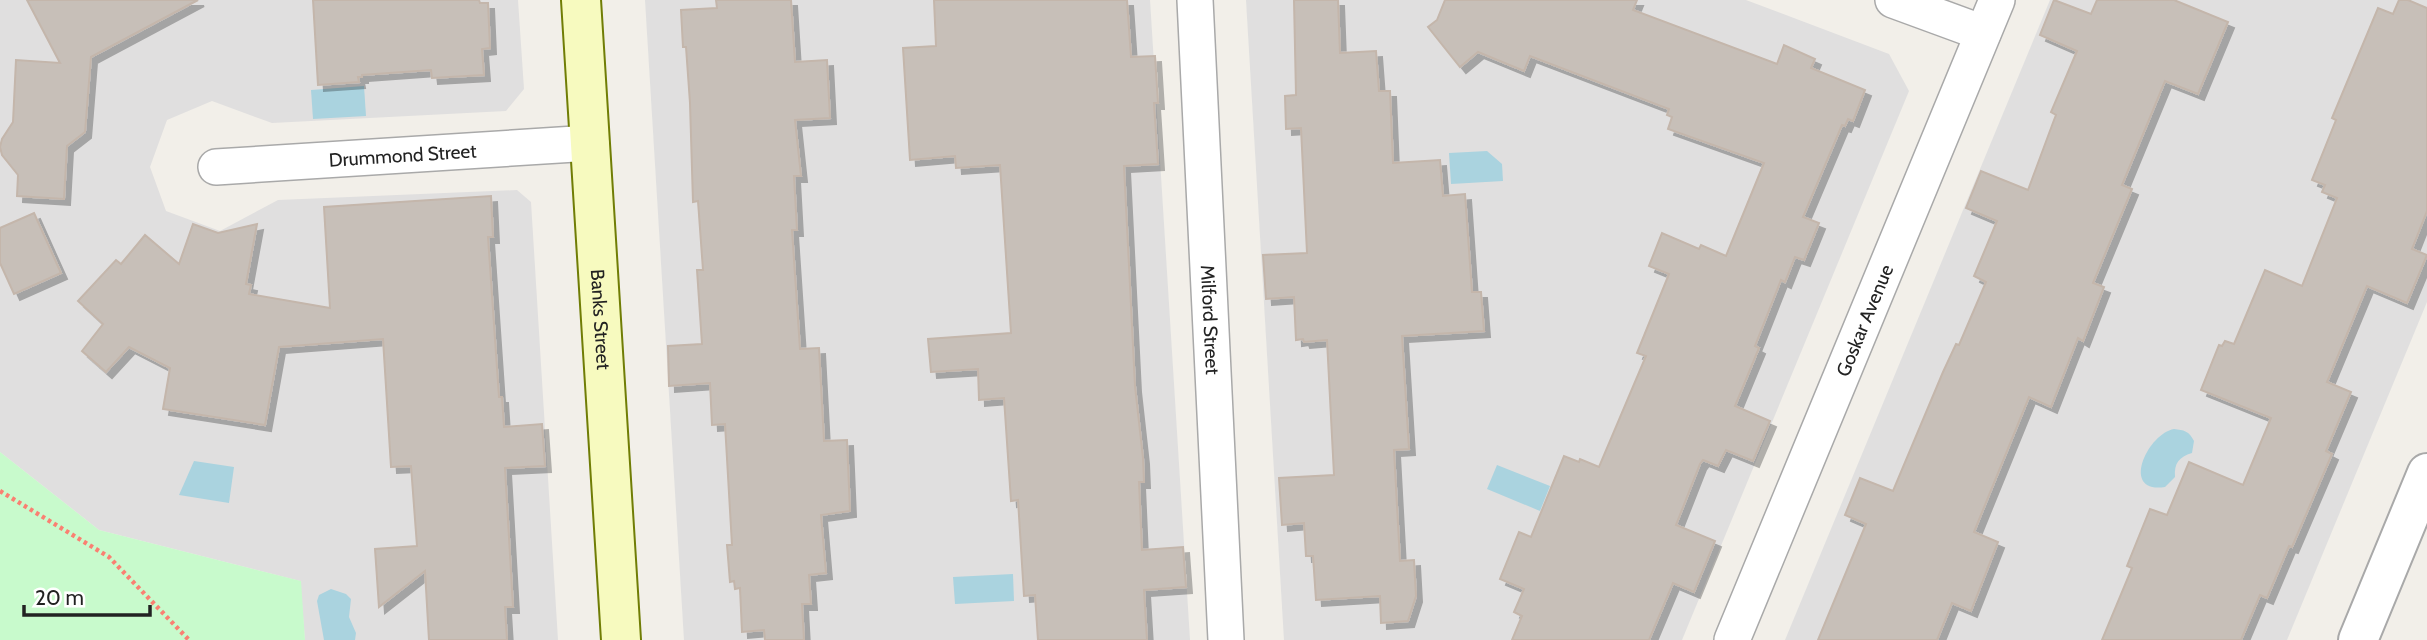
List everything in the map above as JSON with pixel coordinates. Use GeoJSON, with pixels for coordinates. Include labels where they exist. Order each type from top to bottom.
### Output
{"type":"FeatureCollection","features":[{"type":"Feature","properties":{"kind":"main road","name":"Banks Street"},"geometry":{"type":"LineString","coordinates":[[582,0],[621,640]]}},
{"type":"Feature","properties":{"kind":"street","name":"Milford Street"},"geometry":{"type":"LineString","coordinates":[[1195,0],[1226,640]]}},
{"type":"Feature","properties":{"kind":"street"},"geometry":{"type":"LineString","coordinates":[[1893,0],[1983,33]]}},
{"type":"Feature","properties":{"kind":"street","name":"Goskar Avenue"},"geometry":{"type":"LineString","coordinates":[[1732,640],[1997,0]]}},
{"type":"Feature","properties":{"kind":"street","name":"Drummond Street"},"geometry":{"type":"LineString","coordinates":[[216,167],[591,143]]}},
{"type":"Feature","properties":{"kind":"street"},"geometry":{"type":"LineString","coordinates":[[2358,640],[2427,473]]}},
{"type":"Feature","properties":{"kind":"path"},"geometry":{"type":"LineString","coordinates":[[0,491],[109,557],[189,640]]}},
{"type":"Feature","properties":{"kind":"shaded area"},"geometry":{"type":"Polygon","coordinates":[[[0,0],[518,0],[524,89],[506,111],[272,123],[212,101],[167,120],[150,167],[166,211],[220,231],[278,200],[517,190],[531,202],[558,640],[305,640],[300,581],[99,530],[0,452],[0,0]]]}},
{"type":"Feature","properties":{"kind":"shaded area"},"geometry":{"type":"Polygon","coordinates":[[[645,0],[1150,0],[1190,640],[684,640],[645,0]]]}},
{"type":"Feature","properties":{"kind":"shaded area"},"geometry":{"type":"Polygon","coordinates":[[[1246,0],[1746,0],[1889,54],[1909,91],[1682,640],[1284,640],[1246,0]]]}},
{"type":"Feature","properties":{"kind":"shaded area"},"geometry":{"type":"Polygon","coordinates":[[[2050,0],[2427,0],[2427,302],[2287,640],[1785,640],[2050,0]]]}},
{"type":"Feature","properties":{"kind":"green space"},"geometry":{"type":"Polygon","coordinates":[[[0,452],[99,530],[301,581],[305,640],[0,640],[0,452]]]}},
{"type":"Feature","properties":{"kind":"water"},"geometry":{"type":"Polygon","coordinates":[[[364,86],[366,116],[313,119],[311,90],[364,86]]]}},
{"type":"Feature","properties":{"kind":"water"},"geometry":{"type":"Polygon","coordinates":[[[1487,151],[1502,164],[1503,181],[1451,184],[1449,153],[1487,151]]]}},
{"type":"Feature","properties":{"kind":"water"},"geometry":{"type":"Polygon","coordinates":[[[2174,429],[2190,435],[2194,441],[2192,453],[2178,461],[2175,477],[2165,487],[2151,487],[2144,482],[2142,462],[2155,441],[2174,429]]]}},
{"type":"Feature","properties":{"kind":"water"},"geometry":{"type":"Polygon","coordinates":[[[194,461],[234,467],[229,503],[179,495],[194,461]]]}},
{"type":"Feature","properties":{"kind":"water"},"geometry":{"type":"Polygon","coordinates":[[[1497,465],[1550,486],[1540,511],[1487,489],[1497,465]]]}},
{"type":"Feature","properties":{"kind":"water"},"geometry":{"type":"Polygon","coordinates":[[[1013,574],[1014,601],[955,604],[953,577],[1013,574]]]}},
{"type":"Feature","properties":{"kind":"water"},"geometry":{"type":"Polygon","coordinates":[[[331,589],[346,594],[351,599],[349,617],[356,633],[355,640],[324,640],[317,601],[319,595],[331,589]]]}},
{"type":"Feature","properties":{"kind":"building"},"geometry":{"type":"Polygon","coordinates":[[[27,0],[198,0],[91,57],[85,132],[67,146],[64,199],[17,196],[18,175],[2,155],[0,147],[13,122],[16,60],[60,63],[27,0]]]}},
{"type":"Feature","properties":{"kind":"building"},"geometry":{"type":"Polygon","coordinates":[[[313,0],[479,0],[480,3],[488,3],[490,48],[482,49],[484,75],[432,78],[431,70],[362,75],[358,77],[359,82],[318,85],[313,0]]]}},
{"type":"Feature","properties":{"kind":"building"},"geometry":{"type":"Polygon","coordinates":[[[716,0],[791,0],[795,62],[827,60],[830,118],[795,120],[801,176],[794,176],[797,230],[792,230],[800,349],[819,348],[824,441],[847,440],[850,511],[821,515],[826,573],[809,575],[811,604],[802,604],[804,640],[765,640],[764,630],[742,632],[740,588],[735,589],[734,581],[730,582],[727,545],[732,545],[725,424],[712,425],[710,383],[669,386],[668,346],[702,344],[697,270],[703,270],[698,201],[693,202],[690,103],[681,10],[717,8],[716,0]]]}},
{"type":"Feature","properties":{"kind":"building"},"geometry":{"type":"Polygon","coordinates":[[[934,0],[1127,0],[1131,57],[1155,56],[1158,103],[1154,103],[1158,164],[1124,166],[1135,386],[1143,458],[1144,482],[1139,482],[1142,550],[1183,547],[1186,587],[1144,590],[1147,640],[1038,640],[1035,595],[1024,596],[1018,500],[1011,501],[1004,398],[979,400],[978,369],[931,372],[928,339],[1011,333],[1000,165],[956,168],[955,156],[910,160],[903,48],[936,46],[934,0]]]}},
{"type":"Feature","properties":{"kind":"building"},"geometry":{"type":"Polygon","coordinates":[[[1294,0],[1338,0],[1340,53],[1376,51],[1379,91],[1390,91],[1393,163],[1440,160],[1443,196],[1465,194],[1472,292],[1481,292],[1484,331],[1402,336],[1409,449],[1394,450],[1400,561],[1414,560],[1416,596],[1408,621],[1381,623],[1380,596],[1316,600],[1313,556],[1306,556],[1304,523],[1282,525],[1279,478],[1334,475],[1327,340],[1296,340],[1294,297],[1266,299],[1263,255],[1307,253],[1301,128],[1286,129],[1285,96],[1296,95],[1294,0]]]}},
{"type":"Feature","properties":{"kind":"building"},"geometry":{"type":"Polygon","coordinates":[[[1445,0],[1637,0],[1633,10],[1777,64],[1784,45],[1815,59],[1811,68],[1865,90],[1853,121],[1848,119],[1845,126],[1842,125],[1803,217],[1819,223],[1804,260],[1795,257],[1785,282],[1781,280],[1755,346],[1759,348],[1735,406],[1770,421],[1753,461],[1726,450],[1718,466],[1703,460],[1700,464],[1676,525],[1715,541],[1694,592],[1673,583],[1649,640],[1512,640],[1522,616],[1514,612],[1524,589],[1500,579],[1519,532],[1531,537],[1564,456],[1599,467],[1646,356],[1637,353],[1669,274],[1649,266],[1662,233],[1699,249],[1701,245],[1726,256],[1764,163],[1668,129],[1672,117],[1667,115],[1669,109],[1530,56],[1524,71],[1478,52],[1460,67],[1428,27],[1437,20],[1445,0]]]}},
{"type":"Feature","properties":{"kind":"building"},"geometry":{"type":"Polygon","coordinates":[[[2054,0],[2091,14],[2097,0],[2174,0],[2228,22],[2198,94],[2165,81],[2122,185],[2132,189],[2093,283],[2104,287],[2083,341],[2078,338],[2051,407],[2029,397],[1974,532],[1998,542],[1971,611],[1952,603],[1937,640],[1818,640],[1866,524],[1845,515],[1860,478],[1893,491],[1943,372],[1956,344],[1959,345],[1986,282],[1974,276],[1997,221],[1966,208],[1981,171],[2028,190],[2056,115],[2051,112],[2077,51],[2040,35],[2054,0]]]}},
{"type":"Feature","properties":{"kind":"building"},"geometry":{"type":"Polygon","coordinates":[[[2399,0],[2408,0],[2427,8],[2427,211],[2412,249],[2427,255],[2407,303],[2367,286],[2327,382],[2351,392],[2326,451],[2332,454],[2292,547],[2289,546],[2267,598],[2260,595],[2241,640],[2102,640],[2132,568],[2127,566],[2150,509],[2167,515],[2189,462],[2243,485],[2271,418],[2201,390],[2219,345],[2222,346],[2225,341],[2234,344],[2265,270],[2302,286],[2337,198],[2322,192],[2325,185],[2312,180],[2336,120],[2332,118],[2378,8],[2393,14],[2399,0]]]}},
{"type":"Feature","properties":{"kind":"building"},"geometry":{"type":"Polygon","coordinates":[[[491,196],[493,237],[488,237],[499,397],[502,397],[504,427],[542,424],[545,466],[505,468],[513,607],[505,607],[507,640],[429,640],[425,571],[379,607],[375,549],[417,546],[411,466],[391,467],[383,339],[279,347],[265,425],[163,409],[170,368],[129,347],[106,372],[82,351],[103,324],[78,301],[116,260],[121,264],[145,235],[179,264],[193,224],[218,233],[257,224],[246,284],[251,285],[249,294],[330,308],[324,207],[491,196]]]}},
{"type":"Feature","properties":{"kind":"building"},"geometry":{"type":"Polygon","coordinates":[[[34,213],[61,273],[14,294],[0,263],[0,228],[34,213]]]}}]}
